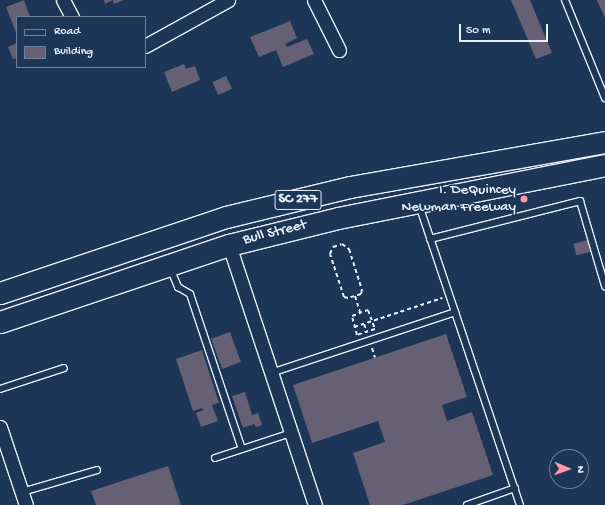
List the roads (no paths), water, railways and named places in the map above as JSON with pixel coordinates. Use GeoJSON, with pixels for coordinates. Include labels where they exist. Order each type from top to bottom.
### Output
{"type":"FeatureCollection","features":[{"type":"Feature","properties":{"kind":"highway","name":"Bull Street"},"geometry":{"type":"LineString","coordinates":[[0,293],[109,254],[248,212],[350,187],[605,142]]}},
{"type":"Feature","properties":{"kind":"highway","name":"Bull Street"},"geometry":{"type":"LineString","coordinates":[[0,322],[229,245],[338,218],[605,164]]}},
{"type":"Feature","properties":{"kind":"highway"},"geometry":{"type":"LineString","coordinates":[[559,174],[605,175]]}},
{"type":"Feature","properties":{"kind":"street"},"geometry":{"type":"LineString","coordinates":[[63,0],[71,16]]}},
{"type":"Feature","properties":{"kind":"street"},"geometry":{"type":"LineString","coordinates":[[146,45],[228,0]]}},
{"type":"Feature","properties":{"kind":"street"},"geometry":{"type":"LineString","coordinates":[[314,0],[339,50]]}},
{"type":"Feature","properties":{"kind":"street"},"geometry":{"type":"LineString","coordinates":[[229,245],[315,505]]}},
{"type":"Feature","properties":{"kind":"street"},"geometry":{"type":"LineString","coordinates":[[0,427],[26,505]]}},
{"type":"Feature","properties":{"kind":"lane"},"geometry":{"type":"LineString","coordinates":[[565,0],[605,98]]}},
{"type":"Feature","properties":{"kind":"lane"},"geometry":{"type":"LineString","coordinates":[[418,201],[520,505]]}},
{"type":"Feature","properties":{"kind":"lane"},"geometry":{"type":"LineString","coordinates":[[430,240],[580,201],[605,286]]}},
{"type":"Feature","properties":{"kind":"lane"},"geometry":{"type":"LineString","coordinates":[[169,265],[178,287],[190,294],[242,449]]}},
{"type":"Feature","properties":{"kind":"lane"},"geometry":{"type":"LineString","coordinates":[[271,373],[455,312]]}},
{"type":"Feature","properties":{"kind":"lane"},"geometry":{"type":"LineString","coordinates":[[0,389],[64,368]]}},
{"type":"Feature","properties":{"kind":"lane"},"geometry":{"type":"LineString","coordinates":[[215,458],[291,433]]}},
{"type":"Feature","properties":{"kind":"lane"},"geometry":{"type":"LineString","coordinates":[[22,492],[97,470]]}},
{"type":"Feature","properties":{"kind":"lane"},"geometry":{"type":"LineString","coordinates":[[466,505],[515,488]]}},
{"type":"Feature","properties":{"kind":"place","name":"I. DeQuincey Newman Freeway"},"geometry":{"type":"Point","coordinates":[524,199]}}]}
